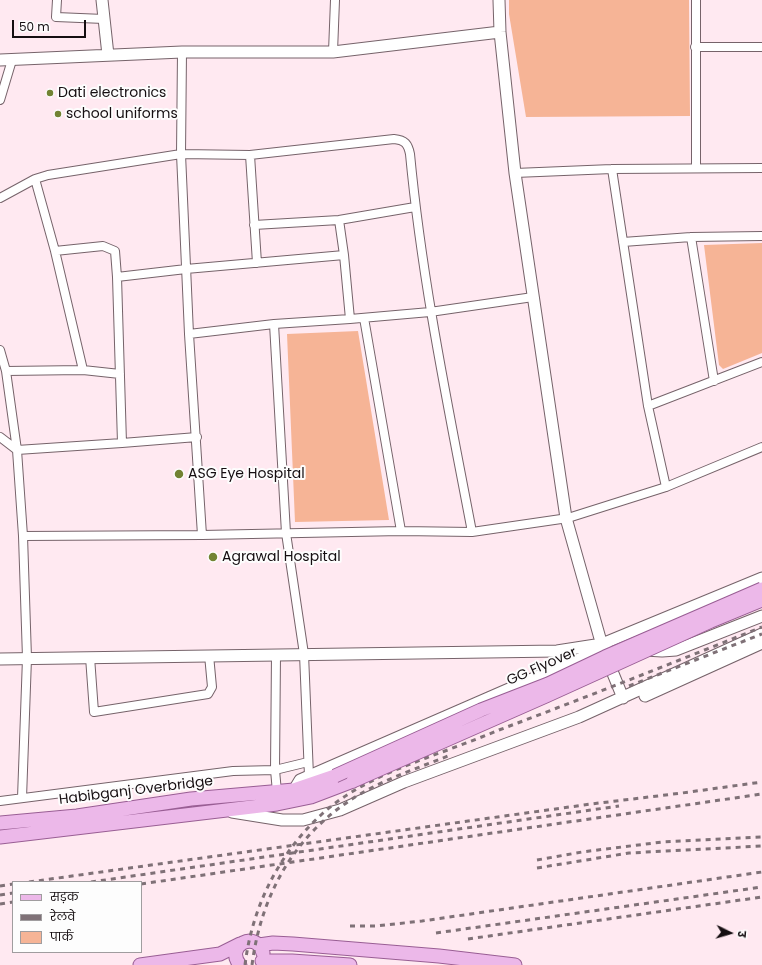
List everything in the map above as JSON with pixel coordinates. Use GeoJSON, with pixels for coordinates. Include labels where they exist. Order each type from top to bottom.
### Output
{"type":"FeatureCollection","features":[{"type":"Feature","properties":{"kind":"main road","name":"GG Flyover"},"geometry":{"type":"LineString","coordinates":[[294,790],[335,776],[481,710],[548,684],[605,657],[762,589]]}},
{"type":"Feature","properties":{"kind":"main road","name":"GG Flyover"},"geometry":{"type":"LineString","coordinates":[[264,806],[311,797],[353,781],[546,696],[704,624],[762,600]]}},
{"type":"Feature","properties":{"kind":"main road","name":"Habibganj Overbridge"},"geometry":{"type":"LineString","coordinates":[[0,823],[77,816],[191,799],[294,790]]}},
{"type":"Feature","properties":{"kind":"main road","name":"Habibganj Overbridge"},"geometry":{"type":"LineString","coordinates":[[1,837],[264,806]]}},
{"type":"Feature","properties":{"kind":"main road"},"geometry":{"type":"LineString","coordinates":[[140,965],[220,954],[248,941],[256,942],[259,945],[263,953],[260,963],[292,961],[350,965]]}},
{"type":"Feature","properties":{"kind":"main road"},"geometry":{"type":"LineString","coordinates":[[259,945],[273,943],[293,944],[439,956],[515,965]]}},
{"type":"Feature","properties":{"kind":"main road"},"geometry":{"type":"LineString","coordinates":[[236,965],[235,956],[240,944]]}},
{"type":"Feature","properties":{"kind":"street"},"geometry":{"type":"LineString","coordinates":[[57,0],[56,17],[104,19]]}},
{"type":"Feature","properties":{"kind":"street"},"geometry":{"type":"LineString","coordinates":[[102,0],[108,55]]}},
{"type":"Feature","properties":{"kind":"street"},"geometry":{"type":"LineString","coordinates":[[333,52],[335,0]]}},
{"type":"Feature","properties":{"kind":"street"},"geometry":{"type":"LineString","coordinates":[[499,0],[500,32],[515,173],[566,518],[602,647],[623,698]]}},
{"type":"Feature","properties":{"kind":"street"},"geometry":{"type":"LineString","coordinates":[[696,0],[696,168]]}},
{"type":"Feature","properties":{"kind":"street"},"geometry":{"type":"LineString","coordinates":[[0,60],[182,52],[333,52],[500,32]]}},
{"type":"Feature","properties":{"kind":"street"},"geometry":{"type":"LineString","coordinates":[[695,47],[762,47]]}},
{"type":"Feature","properties":{"kind":"street"},"geometry":{"type":"LineString","coordinates":[[182,52],[181,154],[189,334],[197,437],[202,535]]}},
{"type":"Feature","properties":{"kind":"street"},"geometry":{"type":"LineString","coordinates":[[0,100],[12,60]]}},
{"type":"Feature","properties":{"kind":"street"},"geometry":{"type":"LineString","coordinates":[[0,198],[35,179],[48,175],[181,154],[250,155],[394,139],[400,139],[405,142],[409,148],[415,207],[430,312],[472,532]]}},
{"type":"Feature","properties":{"kind":"street"},"geometry":{"type":"LineString","coordinates":[[250,155],[257,263]]}},
{"type":"Feature","properties":{"kind":"street"},"geometry":{"type":"LineString","coordinates":[[515,173],[612,169],[762,168]]}},
{"type":"Feature","properties":{"kind":"street"},"geometry":{"type":"LineString","coordinates":[[612,169],[648,406],[666,487]]}},
{"type":"Feature","properties":{"kind":"street"},"geometry":{"type":"LineString","coordinates":[[35,179],[55,251],[84,370]]}},
{"type":"Feature","properties":{"kind":"street"},"geometry":{"type":"LineString","coordinates":[[254,225],[339,220],[415,207]]}},
{"type":"Feature","properties":{"kind":"street"},"geometry":{"type":"LineString","coordinates":[[339,220],[350,319]]}},
{"type":"Feature","properties":{"kind":"street"},"geometry":{"type":"LineString","coordinates":[[623,242],[691,237],[762,236]]}},
{"type":"Feature","properties":{"kind":"street"},"geometry":{"type":"LineString","coordinates":[[691,237],[714,381]]}},
{"type":"Feature","properties":{"kind":"street"},"geometry":{"type":"LineString","coordinates":[[55,251],[103,246],[115,251],[118,277],[122,444]]}},
{"type":"Feature","properties":{"kind":"street"},"geometry":{"type":"LineString","coordinates":[[118,277],[186,269],[344,255]]}},
{"type":"Feature","properties":{"kind":"street"},"geometry":{"type":"LineString","coordinates":[[189,334],[274,324],[430,312],[533,297]]}},
{"type":"Feature","properties":{"kind":"street"},"geometry":{"type":"LineString","coordinates":[[364,318],[401,531]]}},
{"type":"Feature","properties":{"kind":"street"},"geometry":{"type":"LineString","coordinates":[[274,324],[286,533],[304,654],[309,776]]}},
{"type":"Feature","properties":{"kind":"street"},"geometry":{"type":"LineString","coordinates":[[0,350],[6,371],[18,450],[23,536],[27,658],[22,798]]}},
{"type":"Feature","properties":{"kind":"street"},"geometry":{"type":"LineString","coordinates":[[648,406],[762,362]]}},
{"type":"Feature","properties":{"kind":"street"},"geometry":{"type":"LineString","coordinates":[[6,371],[84,370],[120,374]]}},
{"type":"Feature","properties":{"kind":"street"},"geometry":{"type":"LineString","coordinates":[[0,437],[18,450],[122,444],[197,437]]}},
{"type":"Feature","properties":{"kind":"street"},"geometry":{"type":"LineString","coordinates":[[23,536],[202,535],[401,531],[472,532],[566,518],[666,487],[762,447]]}},
{"type":"Feature","properties":{"kind":"street"},"geometry":{"type":"LineString","coordinates":[[294,790],[300,780],[762,578]]}},
{"type":"Feature","properties":{"kind":"street"},"geometry":{"type":"LineString","coordinates":[[0,659],[557,651],[620,646],[654,651],[676,650],[762,616]]}},
{"type":"Feature","properties":{"kind":"street"},"geometry":{"type":"LineString","coordinates":[[223,811],[282,820],[302,820],[340,810],[404,782],[579,717],[762,634]]}},
{"type":"Feature","properties":{"kind":"street"},"geometry":{"type":"LineString","coordinates":[[623,698],[643,697],[762,643]]}},
{"type":"Feature","properties":{"kind":"street"},"geometry":{"type":"LineString","coordinates":[[276,654],[275,770],[277,792]]}},
{"type":"Feature","properties":{"kind":"street"},"geometry":{"type":"LineString","coordinates":[[90,657],[94,712],[208,694],[212,687],[209,655]]}},
{"type":"Feature","properties":{"kind":"street"},"geometry":{"type":"LineString","coordinates":[[0,801],[233,771],[275,770],[308,762]]}},
{"type":"Feature","properties":{"kind":"green space"},"geometry":{"type":"Polygon","coordinates":[[[509,0],[689,0],[690,116],[526,117],[509,14],[509,0]]]}},
{"type":"Feature","properties":{"kind":"green space"},"geometry":{"type":"Polygon","coordinates":[[[762,243],[762,353],[723,369],[719,365],[704,245],[762,243]]]}},
{"type":"Feature","properties":{"kind":"green space"},"geometry":{"type":"Polygon","coordinates":[[[358,331],[389,520],[295,522],[287,334],[358,331]]]}},
{"type":"Feature","properties":{"kind":"railway"},"geometry":{"type":"LineString","coordinates":[[245,965],[254,922],[261,902],[270,882],[281,864],[293,846],[322,814],[358,788],[398,769],[762,627]]}},
{"type":"Feature","properties":{"kind":"railway"},"geometry":{"type":"LineString","coordinates":[[629,686],[762,634]]}},
{"type":"Feature","properties":{"kind":"railway"},"geometry":{"type":"LineString","coordinates":[[252,965],[257,936],[265,909],[276,884],[290,860],[306,839],[326,819],[348,802],[373,787],[448,756]]}},
{"type":"Feature","properties":{"kind":"railway"},"geometry":{"type":"LineString","coordinates":[[36,881],[591,804],[762,782]]}},
{"type":"Feature","properties":{"kind":"railway"},"geometry":{"type":"LineString","coordinates":[[142,884],[762,794]]}},
{"type":"Feature","properties":{"kind":"railway"},"geometry":{"type":"LineString","coordinates":[[98,881],[619,806]]}},
{"type":"Feature","properties":{"kind":"railway"},"geometry":{"type":"LineString","coordinates":[[537,860],[582,852],[662,842],[762,837]]}},
{"type":"Feature","properties":{"kind":"railway"},"geometry":{"type":"LineString","coordinates":[[537,868],[629,853],[762,846]]}},
{"type":"Feature","properties":{"kind":"railway"},"geometry":{"type":"LineString","coordinates":[[350,926],[376,926],[422,921],[762,872]]}},
{"type":"Feature","properties":{"kind":"railway"},"geometry":{"type":"LineString","coordinates":[[0,886],[12,884]]}},
{"type":"Feature","properties":{"kind":"railway"},"geometry":{"type":"LineString","coordinates":[[436,933],[762,887]]}},
{"type":"Feature","properties":{"kind":"railway"},"geometry":{"type":"LineString","coordinates":[[0,895],[12,893]]}},
{"type":"Feature","properties":{"kind":"railway"},"geometry":{"type":"LineString","coordinates":[[468,939],[762,897]]}},
{"type":"Feature","properties":{"kind":"railway"},"geometry":{"type":"LineString","coordinates":[[0,904],[12,902]]}},
{"type":"Feature","properties":{"kind":"place","name":"Dati electronics"},"geometry":{"type":"Point","coordinates":[50,93]}},
{"type":"Feature","properties":{"kind":"place","name":"school uniforms"},"geometry":{"type":"Point","coordinates":[58,114]}},
{"type":"Feature","properties":{"kind":"place","name":"ASG Eye Hospital"},"geometry":{"type":"Point","coordinates":[179,474]}},
{"type":"Feature","properties":{"kind":"place","name":"Agrawal Hospital"},"geometry":{"type":"Point","coordinates":[213,557]}}]}
